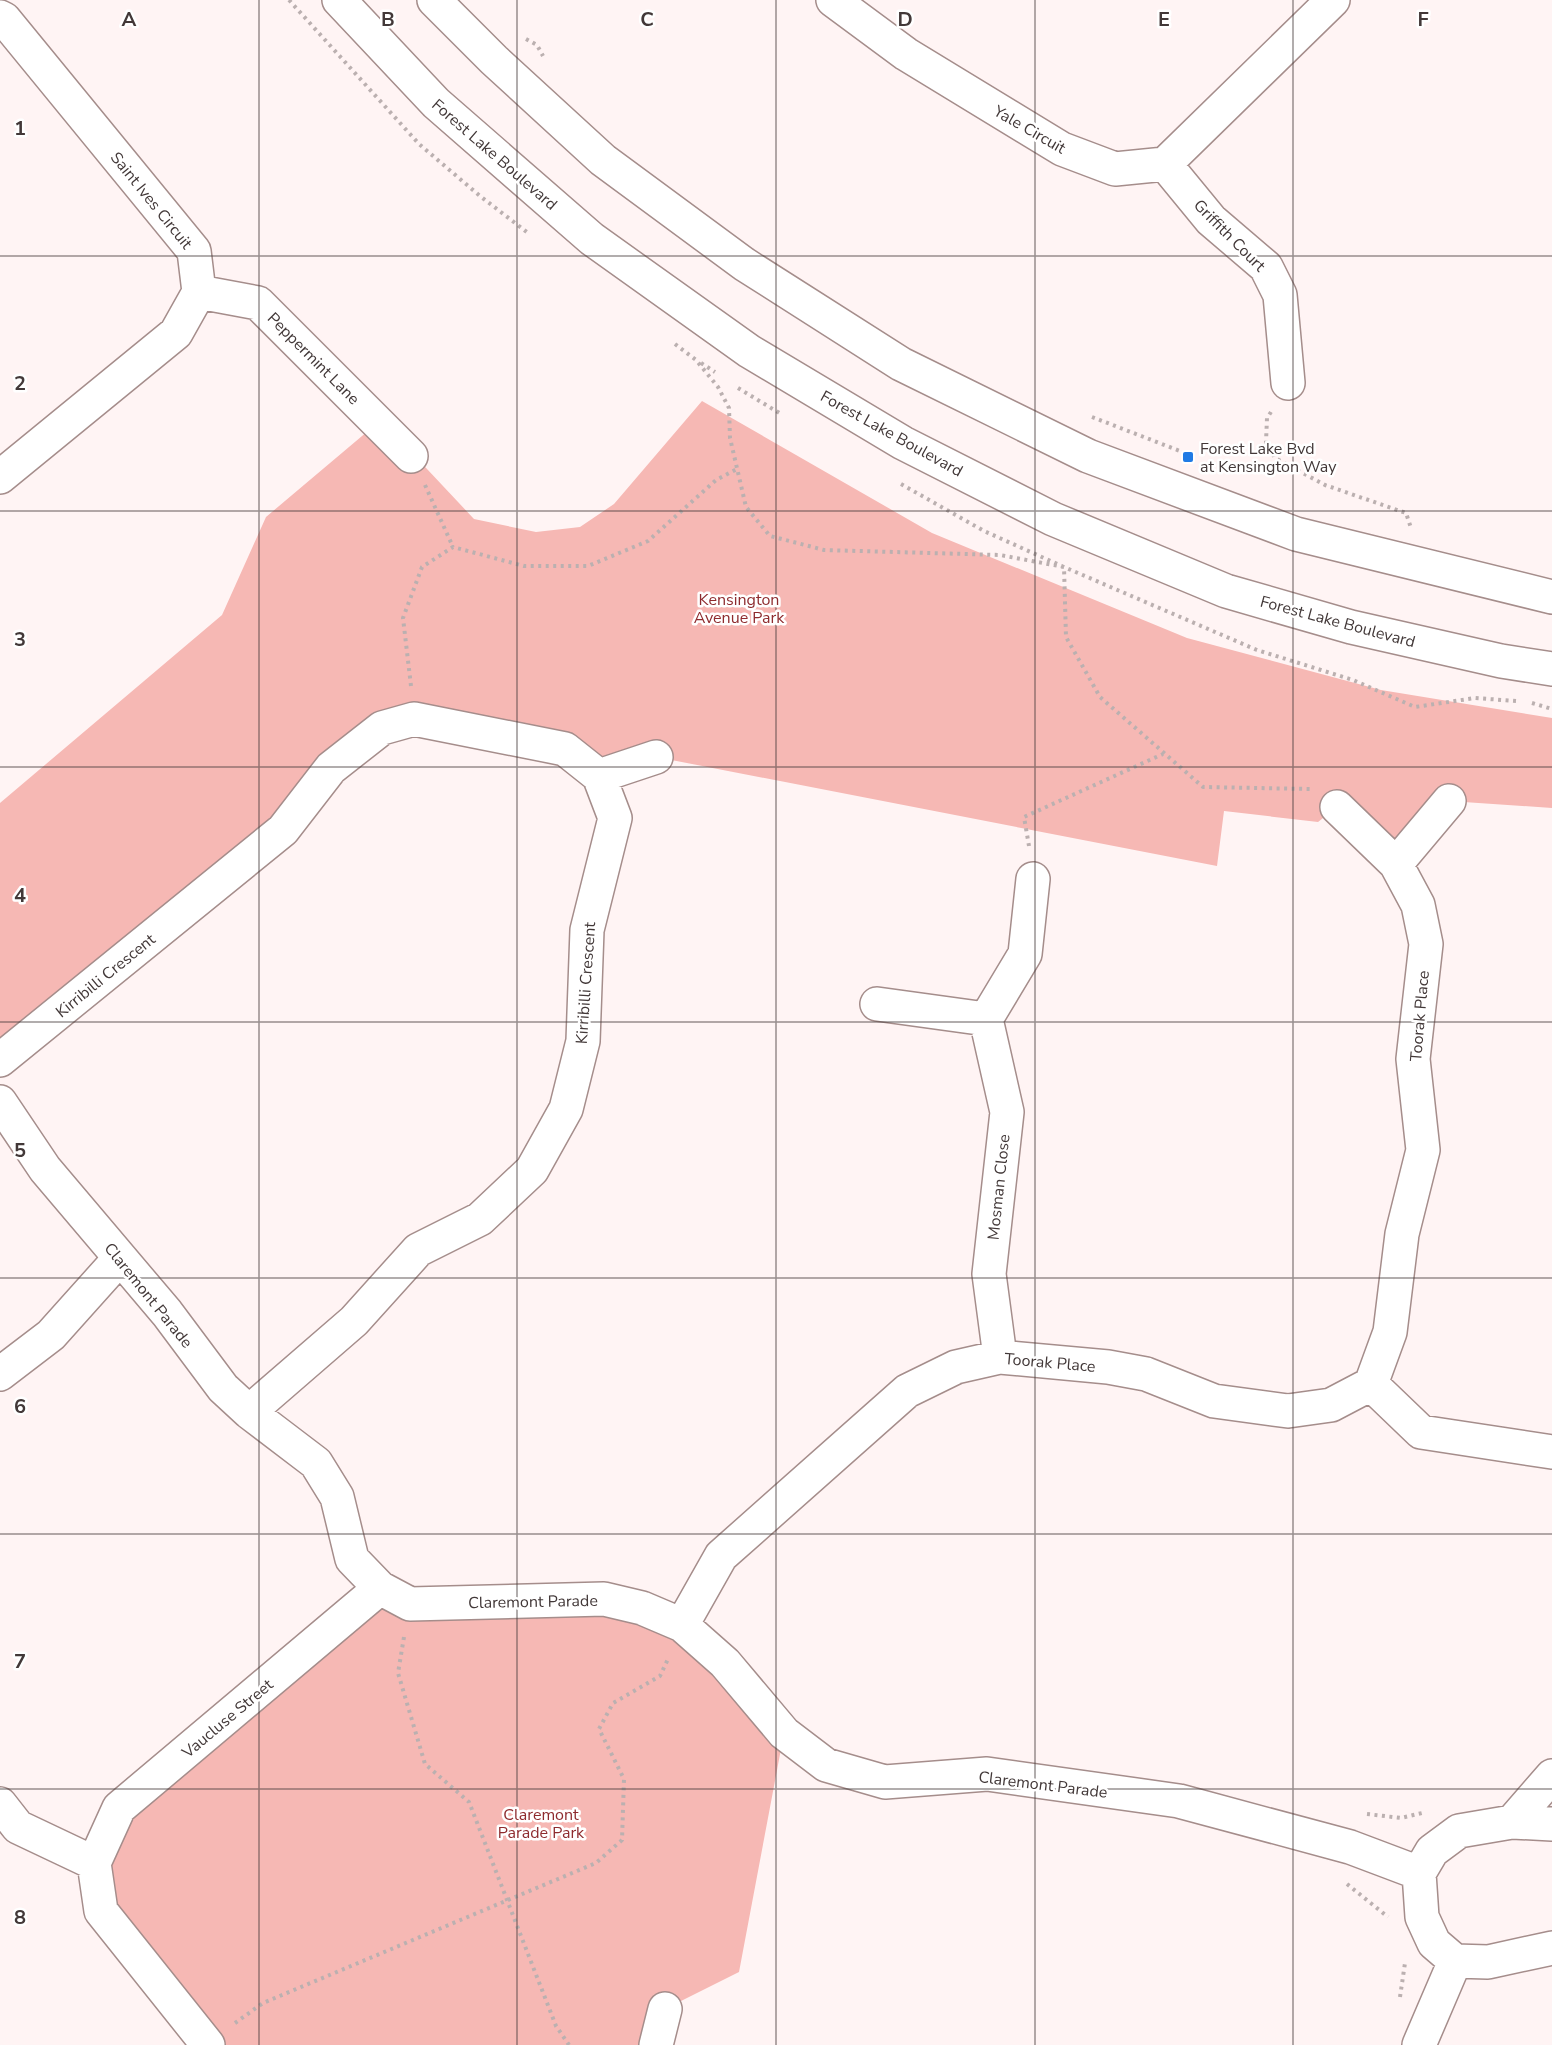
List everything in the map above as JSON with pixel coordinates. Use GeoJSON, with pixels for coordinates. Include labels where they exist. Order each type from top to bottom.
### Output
{"type":"FeatureCollection","features":[{"type":"Feature","properties":{"kind":"street","name":"Forest Lake Boulevard"},"geometry":{"type":"LineString","coordinates":[[339,0],[436,103],[592,239],[749,351],[903,443],[1053,519],[1226,591],[1351,627],[1501,661],[1552,669]]}},
{"type":"Feature","properties":{"kind":"street"},"geometry":{"type":"LineString","coordinates":[[434,0],[494,60],[603,160],[744,264],[902,364],[1088,456],[1296,534],[1552,597]]}},
{"type":"Feature","properties":{"kind":"street","name":"Yale Circuit"},"geometry":{"type":"LineString","coordinates":[[832,0],[906,54],[1062,149],[1115,169],[1165,164]]}},
{"type":"Feature","properties":{"kind":"street"},"geometry":{"type":"LineString","coordinates":[[1165,164],[1334,0]]}},
{"type":"Feature","properties":{"kind":"street","name":"Saint Ives Circuit"},"geometry":{"type":"LineString","coordinates":[[0,17],[194,250],[199,292]]}},
{"type":"Feature","properties":{"kind":"street","name":"Griffith Court"},"geometry":{"type":"LineString","coordinates":[[1165,164],[1211,220],[1266,267],[1280,295],[1288,383]]}},
{"type":"Feature","properties":{"kind":"street"},"geometry":{"type":"LineString","coordinates":[[0,477],[176,333],[199,292]]}},
{"type":"Feature","properties":{"kind":"street","name":"Peppermint Lane"},"geometry":{"type":"LineString","coordinates":[[199,292],[258,303],[411,456]]}},
{"type":"Feature","properties":{"kind":"street","name":"Kirribilli Crescent"},"geometry":{"type":"LineString","coordinates":[[0,1060],[283,830],[331,768],[382,728],[414,719],[565,749],[599,776],[615,818],[587,930],[583,1041],[566,1109],[532,1170],[480,1219],[418,1250],[354,1321],[249,1412]]}},
{"type":"Feature","properties":{"kind":"street"},"geometry":{"type":"LineString","coordinates":[[599,776],[656,757]]}},
{"type":"Feature","properties":{"kind":"street"},"geometry":{"type":"LineString","coordinates":[[1396,864],[1449,801]]}},
{"type":"Feature","properties":{"kind":"street","name":"Toorak Place"},"geometry":{"type":"LineString","coordinates":[[682,1625],[721,1556],[908,1391],[956,1367],[1000,1357],[1108,1367],[1146,1374],[1214,1401],[1288,1411],[1331,1405],[1371,1384],[1390,1332],[1402,1234],[1423,1150],[1413,1059],[1425,944],[1418,905],[1396,864],[1337,807]]}},
{"type":"Feature","properties":{"kind":"street"},"geometry":{"type":"LineString","coordinates":[[877,1004],[986,1019],[1025,954],[1034,879]]}},
{"type":"Feature","properties":{"kind":"street","name":"Mosman Close"},"geometry":{"type":"LineString","coordinates":[[986,1019],[1007,1112],[989,1274],[1000,1357]]}},
{"type":"Feature","properties":{"kind":"street","name":"Claremont Parade"},"geometry":{"type":"LineString","coordinates":[[0,1102],[45,1170],[167,1313],[223,1388],[249,1412],[316,1463],[337,1497],[352,1559],[380,1588],[410,1604],[604,1599],[642,1608],[682,1625],[725,1663],[784,1734],[826,1765],[885,1782],[987,1774],[1179,1802],[1350,1847],[1419,1874]]}},
{"type":"Feature","properties":{"kind":"street"},"geometry":{"type":"LineString","coordinates":[[0,1374],[51,1335],[120,1258]]}},
{"type":"Feature","properties":{"kind":"street"},"geometry":{"type":"LineString","coordinates":[[1371,1384],[1421,1432],[1552,1452]]}},
{"type":"Feature","properties":{"kind":"street","name":"Vaucluse Street"},"geometry":{"type":"LineString","coordinates":[[94,1863],[119,1808],[380,1588]]}},
{"type":"Feature","properties":{"kind":"street"},"geometry":{"type":"LineString","coordinates":[[1512,1822],[1552,1776]]}},
{"type":"Feature","properties":{"kind":"street"},"geometry":{"type":"LineString","coordinates":[[0,1804],[18,1827],[94,1863],[101,1911],[208,2043]]}},
{"type":"Feature","properties":{"kind":"street"},"geometry":{"type":"LineString","coordinates":[[1552,1824],[1512,1822],[1459,1831],[1432,1851],[1419,1874],[1422,1917],[1434,1943],[1455,1961],[1488,1962],[1552,1948]]}},
{"type":"Feature","properties":{"kind":"street"},"geometry":{"type":"LineString","coordinates":[[1419,2045],[1455,1961]]}},
{"type":"Feature","properties":{"kind":"street"},"geometry":{"type":"LineString","coordinates":[[656,2045],[665,2009]]}},
{"type":"Feature","properties":{"kind":"path"},"geometry":{"type":"LineString","coordinates":[[519,36],[537,45],[546,63]]}},
{"type":"Feature","properties":{"kind":"path"},"geometry":{"type":"LineString","coordinates":[[1288,383],[1267,418],[1266,442],[1275,458],[1325,485],[1406,513],[1413,537]]}},
{"type":"Feature","properties":{"kind":"path"},"geometry":{"type":"LineString","coordinates":[[1086,414],[1181,451]]}},
{"type":"Feature","properties":{"kind":"path"},"geometry":{"type":"LineString","coordinates":[[411,456],[453,547]]}},
{"type":"Feature","properties":{"kind":"path"},"geometry":{"type":"LineString","coordinates":[[414,719],[403,618],[422,567],[453,547],[524,566],[588,566],[648,541],[716,480],[737,469]]}},
{"type":"Feature","properties":{"kind":"path"},"geometry":{"type":"LineString","coordinates":[[1064,567],[1066,637],[1100,697],[1163,754],[1203,787],[1316,789],[1337,807]]}},
{"type":"Feature","properties":{"kind":"path"},"geometry":{"type":"LineString","coordinates":[[1034,879],[1024,817],[1163,754]]}},
{"type":"Feature","properties":{"kind":"path"},"geometry":{"type":"LineString","coordinates":[[410,1604],[398,1673],[425,1764],[469,1802],[556,2026],[569,2045]]}},
{"type":"Feature","properties":{"kind":"path"},"geometry":{"type":"LineString","coordinates":[[208,2043],[263,2003],[596,1863],[622,1840],[624,1779],[598,1729],[613,1703],[660,1676],[682,1625]]}},
{"type":"Feature","properties":{"kind":"green space","name":"Kensington Avenue Park"},"geometry":{"type":"Polygon","coordinates":[[[702,401],[932,533],[1187,638],[1381,690],[1552,718],[1552,808],[1449,801],[1396,864],[1337,807],[1318,822],[1224,811],[1217,866],[656,757],[599,776],[414,719],[0,1060],[0,803],[222,615],[266,517],[381,420],[474,519],[536,532],[580,527],[614,504],[702,401]]]}},
{"type":"Feature","properties":{"kind":"green space","name":"Claremont Parade Park"},"geometry":{"type":"Polygon","coordinates":[[[380,1588],[642,1608],[784,1733],[739,1972],[665,2009],[656,2045],[208,2045],[101,1911],[119,1808],[380,1588]]]}},
{"type":"Feature","properties":{"kind":"place","name":"Forest Lake Bvd at Kensington Way"},"geometry":{"type":"Point","coordinates":[1188,457]}}]}
